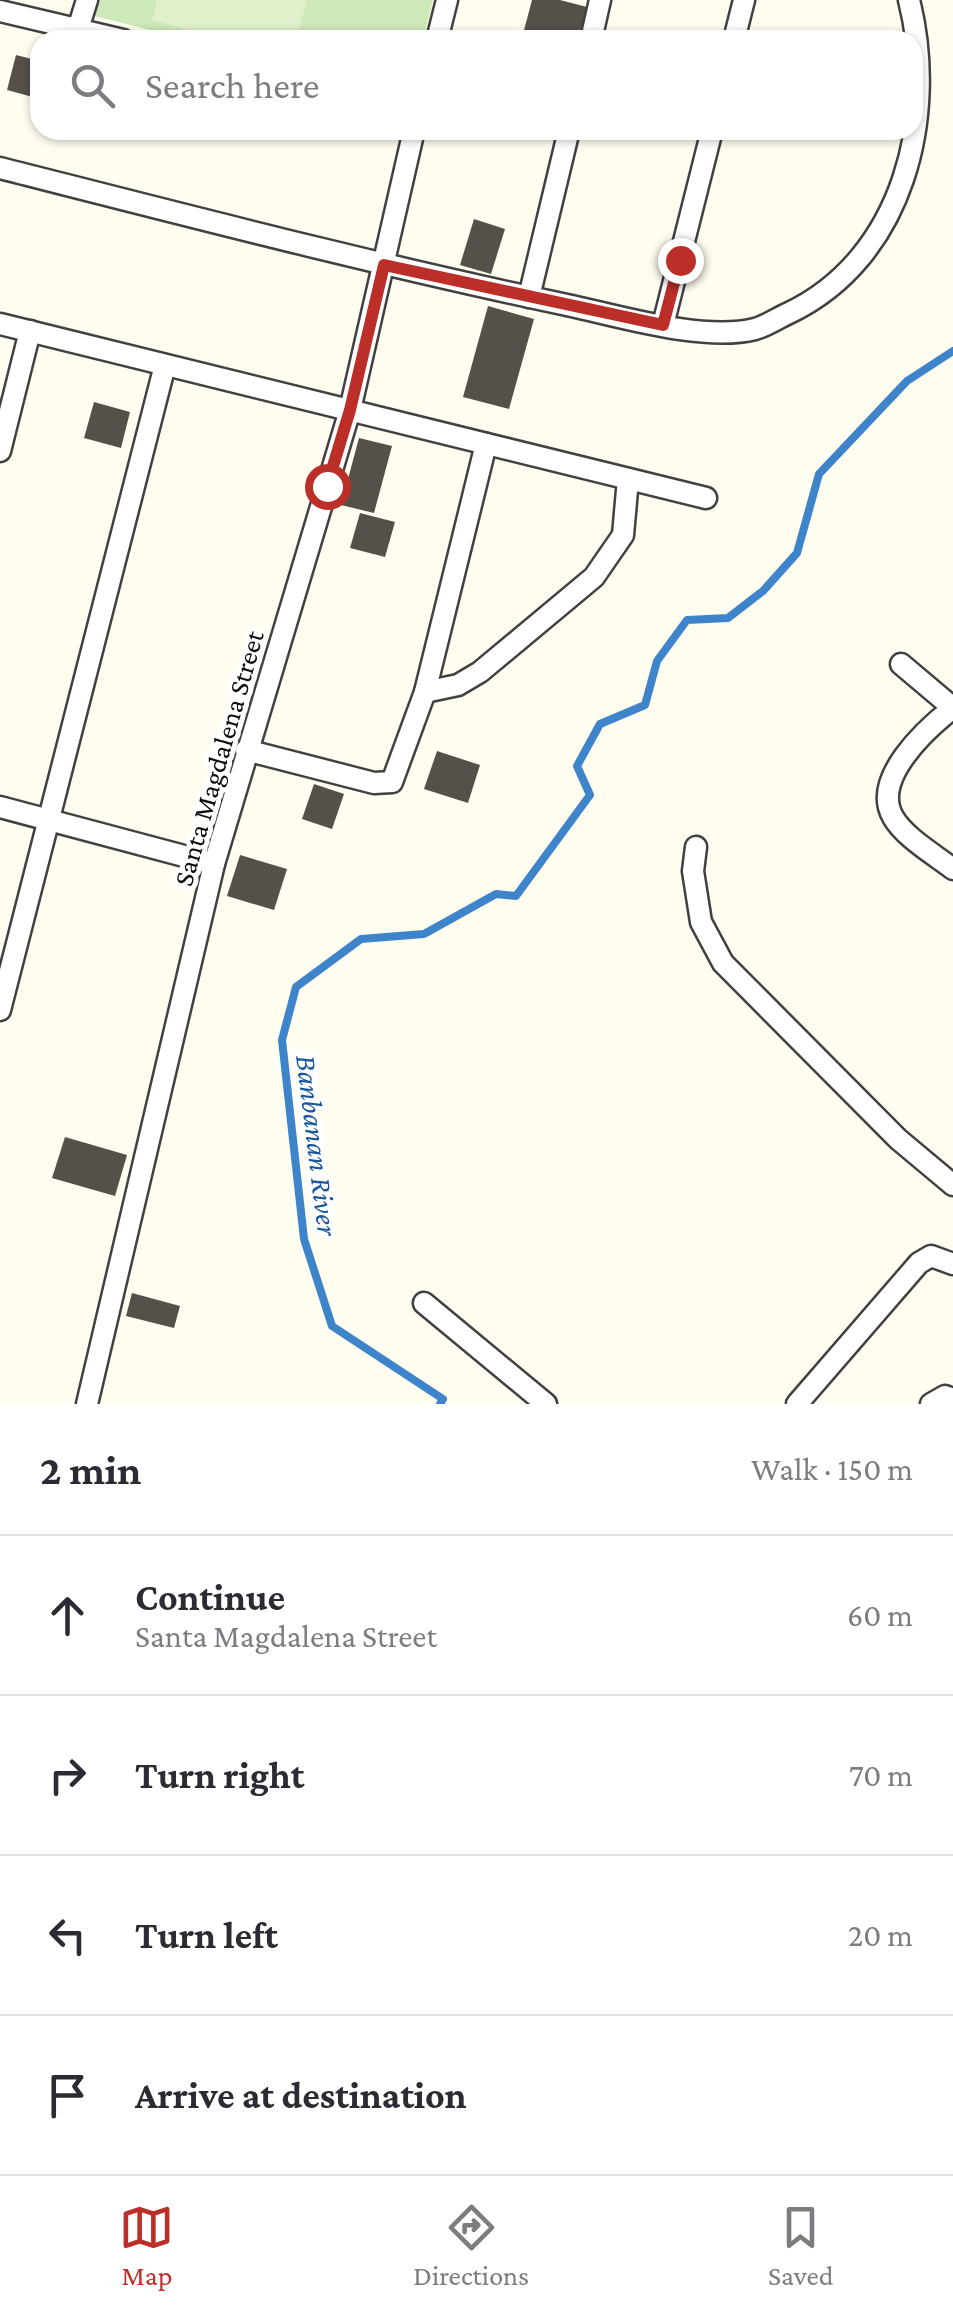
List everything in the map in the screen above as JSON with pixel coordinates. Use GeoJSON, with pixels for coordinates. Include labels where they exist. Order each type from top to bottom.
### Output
{"type":"FeatureCollection","features":[{"type":"Feature","properties":{"kind":"street"},"geometry":{"type":"LineString","coordinates":[[0,11],[78,30],[88,0]]}},
{"type":"Feature","properties":{"kind":"street"},"geometry":{"type":"LineString","coordinates":[[440,30],[447,0]]}},
{"type":"Feature","properties":{"kind":"street"},"geometry":{"type":"LineString","coordinates":[[593,30],[600,0]]}},
{"type":"Feature","properties":{"kind":"street"},"geometry":{"type":"LineString","coordinates":[[736,30],[744,0]]}},
{"type":"Feature","properties":{"kind":"street"},"geometry":{"type":"LineString","coordinates":[[910,0],[917,30]]}},
{"type":"Feature","properties":{"kind":"street","name":"Santa Magdalena Street"},"geometry":{"type":"LineString","coordinates":[[86,1404],[214,864],[350,410],[412,140]]}},
{"type":"Feature","properties":{"kind":"street"},"geometry":{"type":"LineString","coordinates":[[529,297],[567,140]]}},
{"type":"Feature","properties":{"kind":"street"},"geometry":{"type":"LineString","coordinates":[[663,325],[709,140]]}},
{"type":"Feature","properties":{"kind":"street"},"geometry":{"type":"LineString","coordinates":[[0,168],[384,265],[529,297],[663,325],[754,330],[820,298],[856,263],[889,216],[909,164],[913,140]]}},
{"type":"Feature","properties":{"kind":"street"},"geometry":{"type":"LineString","coordinates":[[0,324],[706,498]]}},
{"type":"Feature","properties":{"kind":"street"},"geometry":{"type":"LineString","coordinates":[[0,451],[30,331]]}},
{"type":"Feature","properties":{"kind":"street"},"geometry":{"type":"LineString","coordinates":[[0,1010],[165,365]]}},
{"type":"Feature","properties":{"kind":"street"},"geometry":{"type":"LineString","coordinates":[[246,750],[374,783],[392,782],[425,692],[486,444]]}},
{"type":"Feature","properties":{"kind":"street"},"geometry":{"type":"LineString","coordinates":[[425,692],[458,685],[480,672],[594,577],[623,535],[628,479]]}},
{"type":"Feature","properties":{"kind":"street"},"geometry":{"type":"LineString","coordinates":[[901,664],[952,708],[890,775],[886,799],[894,820],[953,870]]}},
{"type":"Feature","properties":{"kind":"street"},"geometry":{"type":"LineString","coordinates":[[0,807],[214,864]]}},
{"type":"Feature","properties":{"kind":"street"},"geometry":{"type":"LineString","coordinates":[[696,847],[696,901],[701,922],[723,963],[898,1139],[953,1185]]}},
{"type":"Feature","properties":{"kind":"street"},"geometry":{"type":"LineString","coordinates":[[797,1404],[919,1263],[931,1256],[953,1264]]}},
{"type":"Feature","properties":{"kind":"street"},"geometry":{"type":"LineString","coordinates":[[424,1304],[546,1404]]}},
{"type":"Feature","properties":{"kind":"street"},"geometry":{"type":"LineString","coordinates":[[932,1404],[945,1396],[953,1399]]}},
{"type":"Feature","properties":{"kind":"green space"},"geometry":{"type":"Polygon","coordinates":[[[96,0],[433,0],[426,30],[150,30],[91,15],[96,0]]]}},
{"type":"Feature","properties":{"kind":"green space"},"geometry":{"type":"Polygon","coordinates":[[[157,0],[307,0],[299,30],[188,30],[152,20],[157,0]]]}},
{"type":"Feature","properties":{"kind":"building"},"geometry":{"type":"Polygon","coordinates":[[[532,0],[560,0],[587,7],[581,30],[524,30],[532,0]]]}},
{"type":"Feature","properties":{"kind":"building"},"geometry":{"type":"Polygon","coordinates":[[[16,55],[30,58],[30,96],[7,90],[16,55]]]}},
{"type":"Feature","properties":{"kind":"building"},"geometry":{"type":"Polygon","coordinates":[[[474,219],[505,229],[491,274],[460,265],[474,219]]]}},
{"type":"Feature","properties":{"kind":"building"},"geometry":{"type":"Polygon","coordinates":[[[488,306],[534,319],[509,409],[463,397],[488,306]]]}},
{"type":"Feature","properties":{"kind":"building"},"geometry":{"type":"Polygon","coordinates":[[[94,402],[130,412],[121,448],[84,438],[94,402]]]}},
{"type":"Feature","properties":{"kind":"building"},"geometry":{"type":"Polygon","coordinates":[[[359,438],[392,446],[374,513],[341,505],[359,438]]]}},
{"type":"Feature","properties":{"kind":"building"},"geometry":{"type":"Polygon","coordinates":[[[360,513],[395,522],[385,557],[350,548],[360,513]]]}},
{"type":"Feature","properties":{"kind":"building"},"geometry":{"type":"Polygon","coordinates":[[[437,751],[480,765],[468,803],[424,789],[437,751]]]}},
{"type":"Feature","properties":{"kind":"building"},"geometry":{"type":"Polygon","coordinates":[[[314,784],[344,794],[332,829],[302,819],[314,784]]]}},
{"type":"Feature","properties":{"kind":"building"},"geometry":{"type":"Polygon","coordinates":[[[240,855],[287,869],[274,910],[227,896],[240,855]]]}},
{"type":"Feature","properties":{"kind":"building"},"geometry":{"type":"Polygon","coordinates":[[[65,1137],[127,1155],[115,1196],[52,1178],[65,1137]]]}},
{"type":"Feature","properties":{"kind":"building"},"geometry":{"type":"Polygon","coordinates":[[[132,1293],[180,1306],[174,1328],[126,1316],[132,1293]]]}},
{"type":"Feature","properties":{"kind":"waterway","name":"Banbanan River"},"geometry":{"type":"LineString","coordinates":[[440,1404],[443,1399],[332,1326],[304,1239],[282,1040],[296,987],[361,939],[424,934],[496,894],[516,896],[590,795],[577,766],[600,724],[645,705],[657,661],[687,620],[728,618],[763,591],[797,553],[819,474],[907,381],[953,351]]}},
{"type":"Feature","properties":{"kind":"route"},"geometry":{"type":"LineString","coordinates":[[327,486],[350,410],[384,265],[663,325],[680,260]]}}]}
